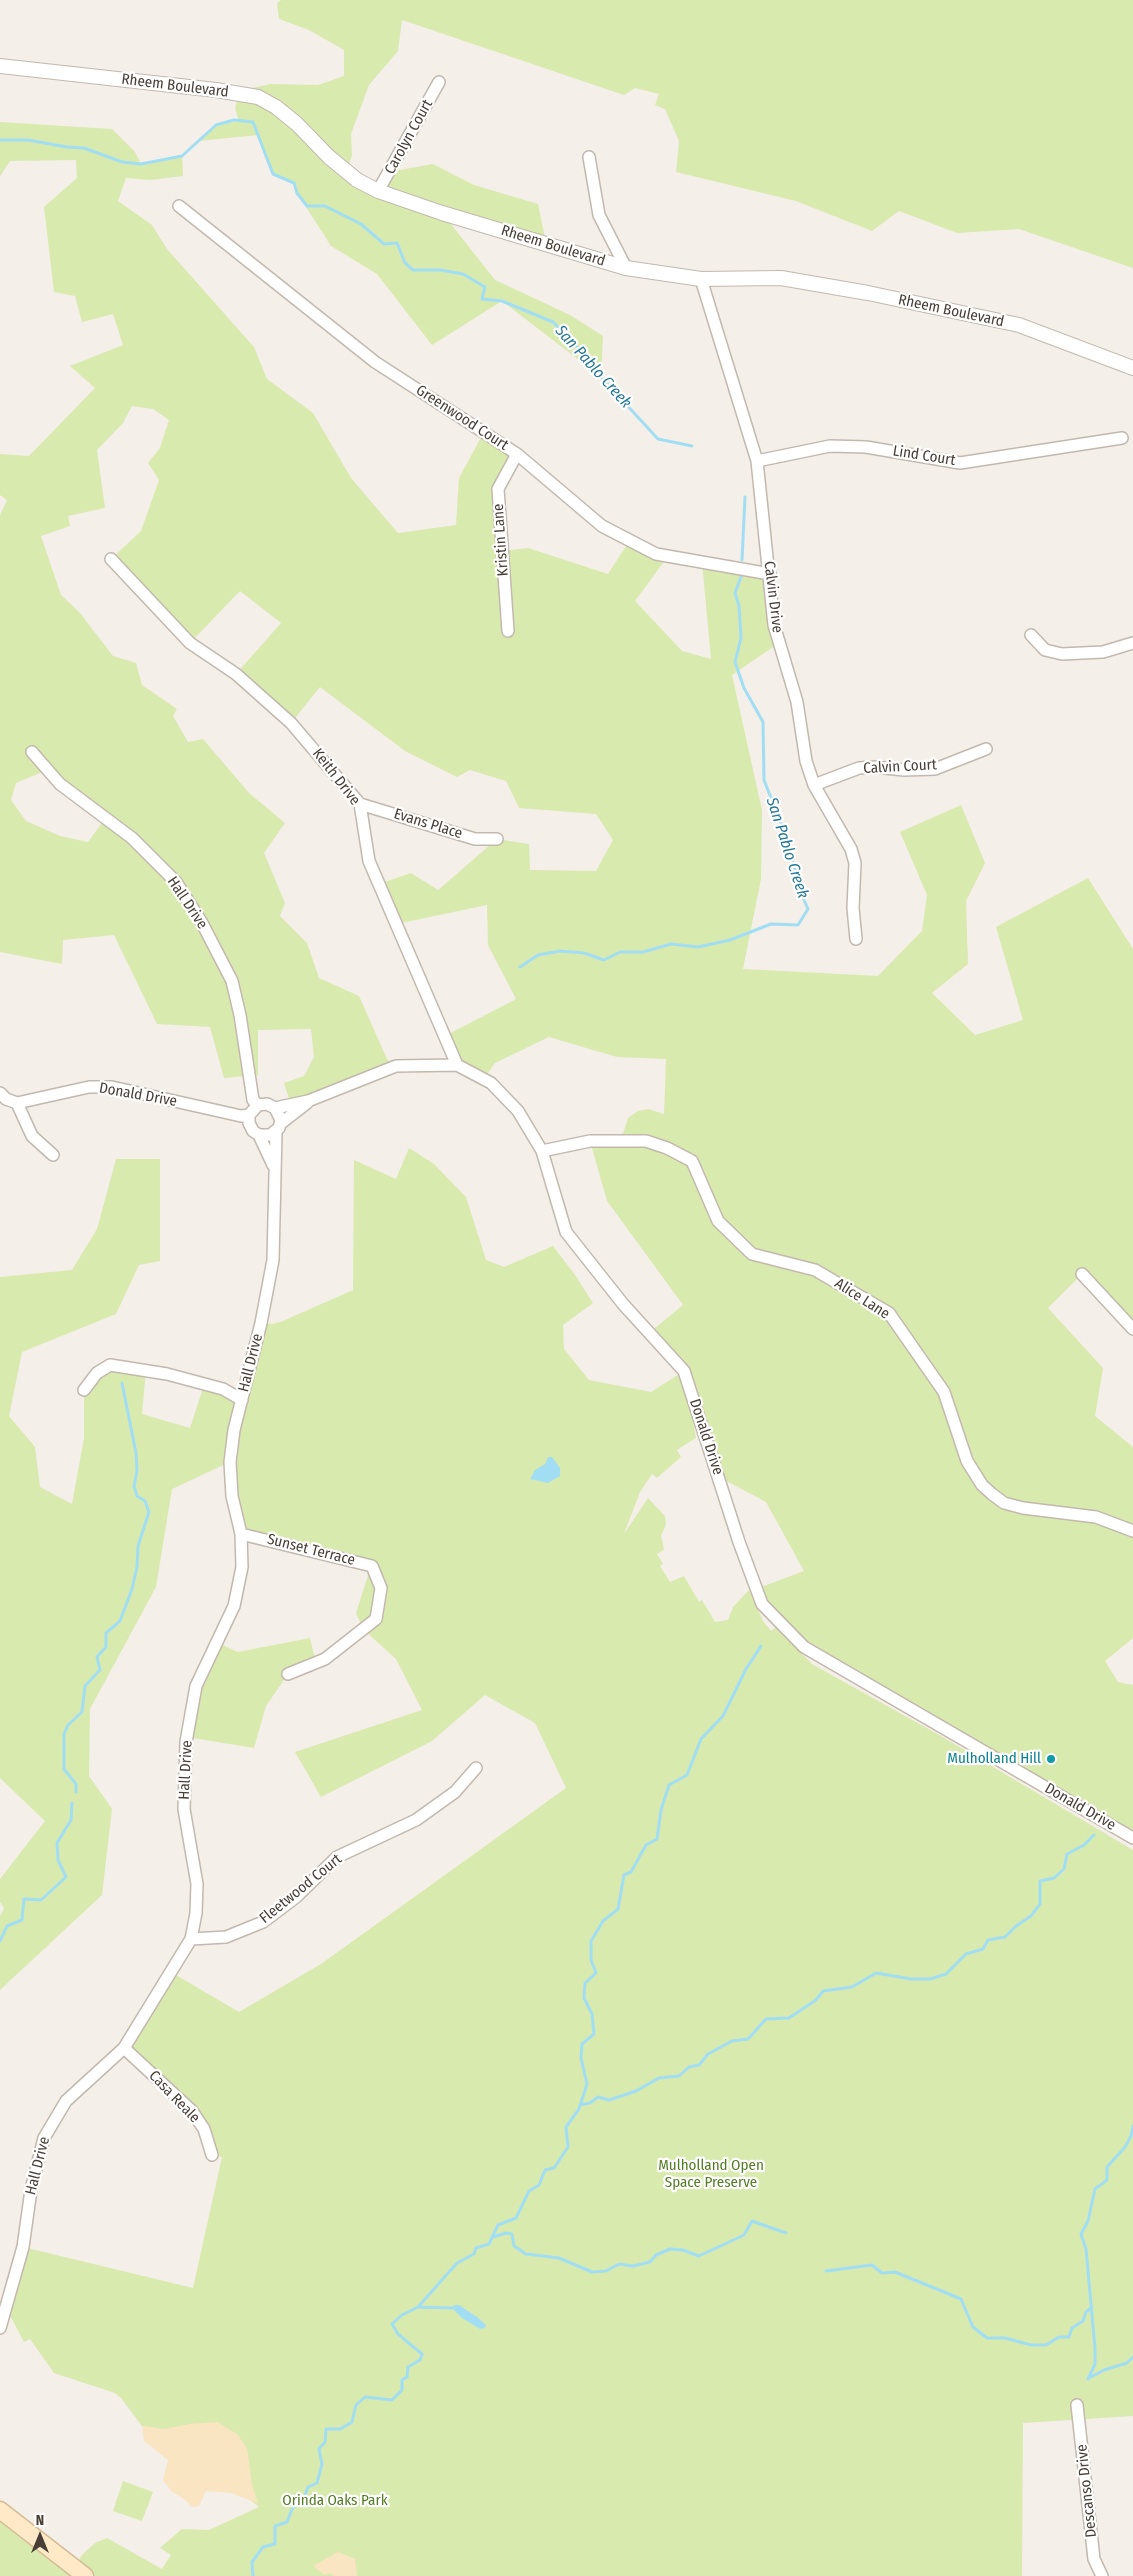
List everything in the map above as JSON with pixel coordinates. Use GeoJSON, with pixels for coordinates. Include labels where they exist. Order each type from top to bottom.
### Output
{"type":"FeatureCollection","features":[{"type":"Feature","properties":{"kind":"main road"},"geometry":{"type":"LineString","coordinates":[[0,2510],[85,2576]]}},
{"type":"Feature","properties":{"kind":"street","name":"Rheem Boulevard"},"geometry":{"type":"LineString","coordinates":[[0,66],[216,90],[258,97],[276,107],[297,124],[329,157],[357,180],[378,191],[442,213],[626,268],[700,279],[781,278],[868,293],[1019,326],[1133,368]]}},
{"type":"Feature","properties":{"kind":"street","name":"Carolyn Court"},"geometry":{"type":"LineString","coordinates":[[378,191],[439,82]]}},
{"type":"Feature","properties":{"kind":"street"},"geometry":{"type":"LineString","coordinates":[[589,157],[599,214],[626,268]]}},
{"type":"Feature","properties":{"kind":"street","name":"Greenwood Court"},"geometry":{"type":"LineString","coordinates":[[179,206],[375,362],[517,454],[602,526],[656,554],[770,574]]}},
{"type":"Feature","properties":{"kind":"street","name":"Calvin Drive"},"geometry":{"type":"LineString","coordinates":[[700,279],[757,461],[774,625],[797,702],[806,761],[814,785],[851,849],[854,863],[853,908],[856,939]]}},
{"type":"Feature","properties":{"kind":"street","name":"Lind Court"},"geometry":{"type":"LineString","coordinates":[[757,461],[830,446],[866,447],[960,463],[1122,438]]}},
{"type":"Feature","properties":{"kind":"street","name":"Kristin Lane"},"geometry":{"type":"LineString","coordinates":[[508,631],[498,490],[517,454]]}},
{"type":"Feature","properties":{"kind":"street","name":"Keith Drive"},"geometry":{"type":"LineString","coordinates":[[111,559],[190,643],[236,674],[291,723],[360,804],[369,861],[457,1065]]}},
{"type":"Feature","properties":{"kind":"street"},"geometry":{"type":"LineString","coordinates":[[1032,635],[1045,650],[1062,654],[1103,652],[1133,643]]}},
{"type":"Feature","properties":{"kind":"street","name":"Calvin Court"},"geometry":{"type":"LineString","coordinates":[[814,785],[858,768],[935,769],[986,749]]}},
{"type":"Feature","properties":{"kind":"street","name":"Hall Drive"},"geometry":{"type":"LineString","coordinates":[[32,752],[60,784],[132,838],[176,882],[202,923],[232,981],[240,1015],[252,1100],[258,1106]]}},
{"type":"Feature","properties":{"kind":"street","name":"Evans Place"},"geometry":{"type":"LineString","coordinates":[[360,804],[475,839],[497,839]]}},
{"type":"Feature","properties":{"kind":"street","name":"Donald Drive"},"geometry":{"type":"LineString","coordinates":[[276,1108],[308,1102],[396,1066],[457,1065],[491,1083],[511,1104],[542,1151],[566,1232],[623,1304],[684,1371],[738,1542],[762,1604],[804,1648],[1133,1838]]}},
{"type":"Feature","properties":{"kind":"street","name":"Donald Drive"},"geometry":{"type":"LineString","coordinates":[[17,1102],[89,1087],[112,1087],[241,1116],[250,1115]]}},
{"type":"Feature","properties":{"kind":"street"},"geometry":{"type":"LineString","coordinates":[[0,1093],[6,1099],[17,1102],[32,1136],[54,1155]]}},
{"type":"Feature","properties":{"kind":"street","name":"Donald Drive"},"geometry":{"type":"LineString","coordinates":[[278,1128],[308,1102]]}},
{"type":"Feature","properties":{"kind":"street"},"geometry":{"type":"LineString","coordinates":[[267,1104],[276,1108],[279,1112],[278,1128],[266,1136],[259,1135],[250,1127],[250,1115],[258,1106],[267,1104]]}},
{"type":"Feature","properties":{"kind":"street","name":"Hall Drive"},"geometry":{"type":"LineString","coordinates":[[0,2328],[23,2247],[31,2190],[44,2138],[66,2101],[124,2048],[191,1939],[196,1913],[197,1884],[184,1808],[186,1742],[196,1686],[234,1606],[242,1567],[241,1534],[232,1496],[230,1462],[234,1430],[261,1323],[273,1260],[278,1128]]}},
{"type":"Feature","properties":{"kind":"street","name":"Hall Drive"},"geometry":{"type":"LineString","coordinates":[[259,1135],[275,1169]]}},
{"type":"Feature","properties":{"kind":"street","name":"Alice Lane"},"geometry":{"type":"LineString","coordinates":[[542,1151],[590,1142],[646,1142],[667,1148],[692,1161],[718,1221],[752,1254],[815,1270],[889,1313],[944,1392],[968,1461],[982,1485],[992,1494],[1004,1503],[1023,1508],[1096,1516],[1133,1531]]}},
{"type":"Feature","properties":{"kind":"street"},"geometry":{"type":"LineString","coordinates":[[1082,1274],[1133,1329]]}},
{"type":"Feature","properties":{"kind":"street"},"geometry":{"type":"LineString","coordinates":[[84,1390],[97,1373],[110,1366],[167,1374],[223,1389],[242,1400]]}},
{"type":"Feature","properties":{"kind":"street","name":"Sunset Terrace"},"geometry":{"type":"LineString","coordinates":[[241,1534],[339,1556],[372,1566],[381,1588],[376,1619],[325,1659],[288,1674]]}},
{"type":"Feature","properties":{"kind":"street","name":"Fleetwood Court"},"geometry":{"type":"LineString","coordinates":[[191,1939],[226,1937],[262,1922],[296,1897],[337,1857],[416,1820],[455,1792],[476,1768]]}},
{"type":"Feature","properties":{"kind":"street","name":"Casa Reale"},"geometry":{"type":"LineString","coordinates":[[124,2048],[192,2111],[204,2129],[212,2155]]}},
{"type":"Feature","properties":{"kind":"street","name":"Descanso Drive"},"geometry":{"type":"LineString","coordinates":[[1077,2405],[1094,2559],[1102,2576]]}},
{"type":"Feature","properties":{"kind":"green space"},"geometry":{"type":"Polygon","coordinates":[[[281,0],[1133,0],[1133,268],[1019,229],[957,233],[899,211],[872,231],[796,201],[676,172],[679,141],[665,109],[655,105],[659,94],[635,88],[624,95],[402,20],[398,51],[369,85],[351,134],[352,156],[346,171],[378,191],[389,172],[433,164],[474,185],[538,204],[546,243],[443,214],[495,280],[570,315],[603,336],[601,377],[502,301],[432,345],[377,274],[331,246],[297,193],[294,183],[273,174],[265,158],[259,135],[198,141],[216,125],[239,121],[235,108],[237,101],[252,88],[271,84],[318,85],[344,76],[344,50],[309,30],[279,19],[277,3],[281,0]]]}},
{"type":"Feature","properties":{"kind":"green space"},"geometry":{"type":"Polygon","coordinates":[[[0,122],[112,129],[135,152],[141,164],[182,156],[183,176],[150,180],[126,178],[118,201],[152,225],[167,249],[254,347],[267,379],[313,413],[351,478],[398,533],[456,525],[459,478],[484,432],[517,454],[498,490],[502,551],[528,548],[608,574],[630,540],[668,556],[635,601],[682,651],[711,659],[702,562],[770,574],[779,643],[732,675],[762,810],[761,879],[743,969],[878,976],[922,931],[927,895],[900,832],[961,805],[985,863],[966,901],[968,964],[932,993],[975,1035],[1023,1020],[996,927],[1088,878],[1133,949],[1133,1329],[1082,1274],[1048,1308],[1103,1368],[1095,1416],[1133,1447],[1133,1638],[1105,1661],[1118,1682],[1133,1685],[1133,1838],[804,1647],[756,1589],[804,1571],[766,1502],[719,1477],[685,1376],[696,1438],[677,1450],[681,1457],[657,1478],[652,1474],[640,1492],[624,1534],[648,1498],[665,1516],[666,1525],[661,1535],[664,1550],[657,1554],[663,1564],[660,1566],[670,1582],[684,1576],[699,1602],[702,1600],[715,1622],[728,1620],[733,1607],[749,1590],[763,1621],[771,1631],[776,1627],[812,1664],[941,1736],[1133,1850],[1133,2416],[1023,2423],[1022,2576],[0,2576],[0,2510],[74,2567],[82,2555],[95,2543],[107,2538],[162,2569],[171,2555],[160,2548],[182,2529],[209,2530],[259,2507],[160,2429],[142,2426],[115,2393],[54,2373],[30,2339],[24,2342],[5,2306],[23,2247],[193,2288],[222,2157],[212,2155],[204,2129],[124,2048],[169,1971],[239,2012],[321,1964],[566,1788],[535,1723],[485,1695],[432,1741],[321,1797],[295,1752],[422,1710],[396,1659],[363,1629],[356,1613],[371,1566],[241,1534],[230,1462],[172,1489],[156,1587],[90,1709],[89,1776],[112,1809],[102,1895],[0,1990],[0,1916],[4,1908],[0,1902],[0,1879],[45,1821],[0,1778],[0,1277],[72,1270],[97,1229],[116,1159],[160,1159],[160,1261],[139,1265],[116,1314],[22,1352],[9,1416],[35,1447],[40,1487],[72,1504],[84,1438],[84,1390],[110,1365],[146,1370],[142,1414],[190,1428],[204,1385],[242,1400],[261,1323],[272,1324],[283,1321],[353,1290],[354,1160],[396,1179],[409,1148],[434,1164],[466,1197],[486,1260],[504,1267],[553,1246],[593,1303],[563,1325],[564,1349],[589,1380],[651,1392],[684,1371],[649,1333],[683,1305],[607,1201],[590,1141],[621,1140],[628,1118],[638,1111],[648,1109],[664,1114],[666,1059],[617,1057],[549,1037],[495,1063],[484,1079],[457,1065],[445,1036],[516,999],[488,945],[487,905],[396,924],[379,884],[411,873],[438,890],[497,839],[529,844],[530,870],[596,871],[613,840],[596,814],[519,808],[506,781],[470,770],[457,777],[405,751],[320,687],[291,723],[236,674],[281,623],[240,591],[190,643],[111,559],[141,531],[159,480],[148,463],[160,448],[169,420],[153,409],[132,406],[123,423],[97,450],[105,508],[68,516],[70,526],[41,536],[61,595],[80,613],[113,656],[136,663],[142,685],[177,709],[173,716],[188,742],[203,739],[249,793],[285,823],[264,853],[285,903],[280,916],[307,943],[319,978],[359,996],[387,1059],[396,1066],[291,1105],[284,1083],[304,1076],[314,1057],[311,1029],[258,1030],[258,1075],[224,1078],[210,1027],[157,1024],[114,935],[63,940],[62,964],[0,952],[0,515],[7,500],[0,495],[0,454],[29,456],[95,388],[70,366],[123,345],[113,314],[82,322],[75,296],[54,292],[44,207],[77,178],[76,160],[10,161],[0,176],[0,122]],[[47,770],[16,783],[11,800],[26,821],[60,836],[88,842],[105,819],[47,770]]]}},
{"type":"Feature","properties":{"kind":"green space"},"geometry":{"type":"Polygon","coordinates":[[[310,1638],[316,1663],[288,1674],[266,1706],[254,1748],[187,1737],[196,1686],[216,1642],[238,1652],[310,1638]]]}},
{"type":"Feature","properties":{"kind":"green space"},"geometry":{"type":"Polygon","coordinates":[[[123,2481],[153,2492],[142,2521],[113,2511],[123,2481]]]}},
{"type":"Feature","properties":{"kind":"sand"},"geometry":{"type":"Polygon","coordinates":[[[217,2422],[237,2434],[247,2448],[252,2485],[258,2503],[230,2493],[206,2491],[199,2506],[192,2507],[184,2499],[171,2491],[163,2480],[168,2460],[144,2441],[142,2426],[164,2429],[190,2424],[217,2422]]]}},
{"type":"Feature","properties":{"kind":"sand"},"geometry":{"type":"Polygon","coordinates":[[[338,2552],[355,2559],[357,2576],[335,2576],[329,2573],[325,2575],[313,2566],[338,2552]]]}},
{"type":"Feature","properties":{"kind":"water"},"geometry":{"type":"Polygon","coordinates":[[[548,1457],[552,1457],[560,1468],[560,1476],[548,1483],[530,1479],[535,1470],[545,1464],[548,1457]]]}},
{"type":"Feature","properties":{"kind":"water"},"geometry":{"type":"Polygon","coordinates":[[[454,2305],[459,2305],[477,2317],[486,2325],[485,2328],[480,2329],[462,2318],[452,2308],[454,2305]]]}},
{"type":"Feature","properties":{"kind":"waterway","name":"San Pablo Creek"},"geometry":{"type":"LineString","coordinates":[[0,140],[28,140],[84,148],[122,162],[141,164],[182,156],[216,125],[234,120],[253,122],[273,174],[294,183],[297,193],[307,206],[325,206],[361,224],[384,244],[397,243],[405,263],[413,270],[440,270],[463,274],[485,287],[482,299],[502,301],[553,322],[583,353],[601,377],[658,439],[692,446]]}},
{"type":"Feature","properties":{"kind":"waterway","name":"San Pablo Creek"},"geometry":{"type":"LineString","coordinates":[[742,560],[745,497]]}},
{"type":"Feature","properties":{"kind":"waterway","name":"San Pablo Creek"},"geometry":{"type":"LineString","coordinates":[[520,967],[538,955],[560,951],[584,953],[604,960],[620,952],[643,952],[671,944],[698,947],[730,940],[771,924],[798,925],[808,909],[800,891],[789,844],[764,780],[763,722],[744,688],[735,662],[741,638],[739,606],[735,593],[741,577]]}},
{"type":"Feature","properties":{"kind":"waterway"},"geometry":{"type":"LineString","coordinates":[[76,1792],[76,1784],[64,1769],[64,1734],[68,1725],[82,1712],[85,1686],[100,1670],[97,1657],[106,1647],[106,1633],[120,1621],[132,1589],[137,1567],[138,1546],[149,1512],[145,1501],[137,1496],[134,1486],[137,1471],[136,1453],[122,1383]]}},
{"type":"Feature","properties":{"kind":"waterway"},"geometry":{"type":"LineString","coordinates":[[253,2576],[252,2562],[263,2547],[275,2544],[275,2526],[287,2522],[292,2509],[305,2495],[308,2487],[317,2483],[322,2464],[319,2449],[325,2442],[326,2429],[340,2429],[352,2422],[356,2405],[365,2397],[392,2400],[402,2390],[402,2380],[407,2377],[408,2367],[420,2360],[422,2354],[398,2334],[392,2324],[402,2315],[418,2307],[457,2263],[474,2254],[476,2248],[489,2244],[498,2225],[516,2218],[529,2191],[539,2185],[545,2170],[554,2168],[568,2147],[566,2127],[579,2109],[587,2084],[581,2058],[582,2044],[594,2034],[592,2014],[584,1998],[585,1983],[596,1973],[591,1960],[591,1941],[603,1921],[618,1909],[624,1875],[631,1872],[646,1845],[657,1839],[661,1810],[669,1785],[687,1775],[701,1739],[723,1716],[746,1669],[761,1646]]}},
{"type":"Feature","properties":{"kind":"waterway"},"geometry":{"type":"LineString","coordinates":[[0,1941],[7,1926],[22,1920],[24,1899],[41,1900],[66,1877],[58,1860],[57,1843],[71,1820],[72,1803]]}},
{"type":"Feature","properties":{"kind":"waterway"},"geometry":{"type":"LineString","coordinates":[[580,2105],[590,2103],[598,2097],[609,2100],[636,2091],[659,2078],[679,2076],[689,2067],[699,2065],[708,2054],[732,2041],[748,2039],[766,2019],[789,2018],[816,2000],[823,1991],[852,1987],[876,1973],[911,1979],[930,1979],[946,1974],[966,1954],[983,1949],[988,1940],[1005,1937],[1016,1926],[1031,1916],[1040,1904],[1040,1881],[1054,1878],[1064,1869],[1067,1854],[1084,1845],[1094,1835]]}},
{"type":"Feature","properties":{"kind":"waterway"},"geometry":{"type":"LineString","coordinates":[[1088,2379],[1095,2364],[1095,2348],[1086,2249],[1081,2234],[1088,2221],[1095,2189],[1107,2180],[1107,2167],[1125,2147],[1131,2136],[1133,2126]]}},
{"type":"Feature","properties":{"kind":"waterway"},"geometry":{"type":"LineString","coordinates":[[493,2237],[506,2233],[512,2234],[514,2246],[526,2254],[559,2258],[592,2272],[606,2271],[619,2264],[633,2266],[650,2262],[656,2255],[670,2249],[683,2250],[699,2256],[744,2235],[752,2221],[786,2233]]}},
{"type":"Feature","properties":{"kind":"waterway"},"geometry":{"type":"LineString","coordinates":[[826,2271],[872,2265],[882,2273],[895,2272],[961,2299],[973,2327],[987,2338],[1005,2338],[1031,2345],[1046,2345],[1059,2337],[1069,2337],[1072,2328],[1083,2321],[1086,2312],[1092,2307]]}},
{"type":"Feature","properties":{"kind":"waterway"},"geometry":{"type":"LineString","coordinates":[[418,2307],[452,2308]]}},
{"type":"Feature","properties":{"kind":"waterway"},"geometry":{"type":"LineString","coordinates":[[1089,2378],[1104,2370],[1127,2363],[1133,2357]]}},
{"type":"Feature","properties":{"kind":"place","name":"Mulholland Hill"},"geometry":{"type":"Point","coordinates":[1051,1759]}},
{"type":"Feature","properties":{"kind":"park label","name":"Mulholland Open Space Preserve"},"geometry":{"type":"Point","coordinates":[711,2174]}},
{"type":"Feature","properties":{"kind":"park label","name":"Orinda Oaks Park"},"geometry":{"type":"Point","coordinates":[335,2501]}}]}
